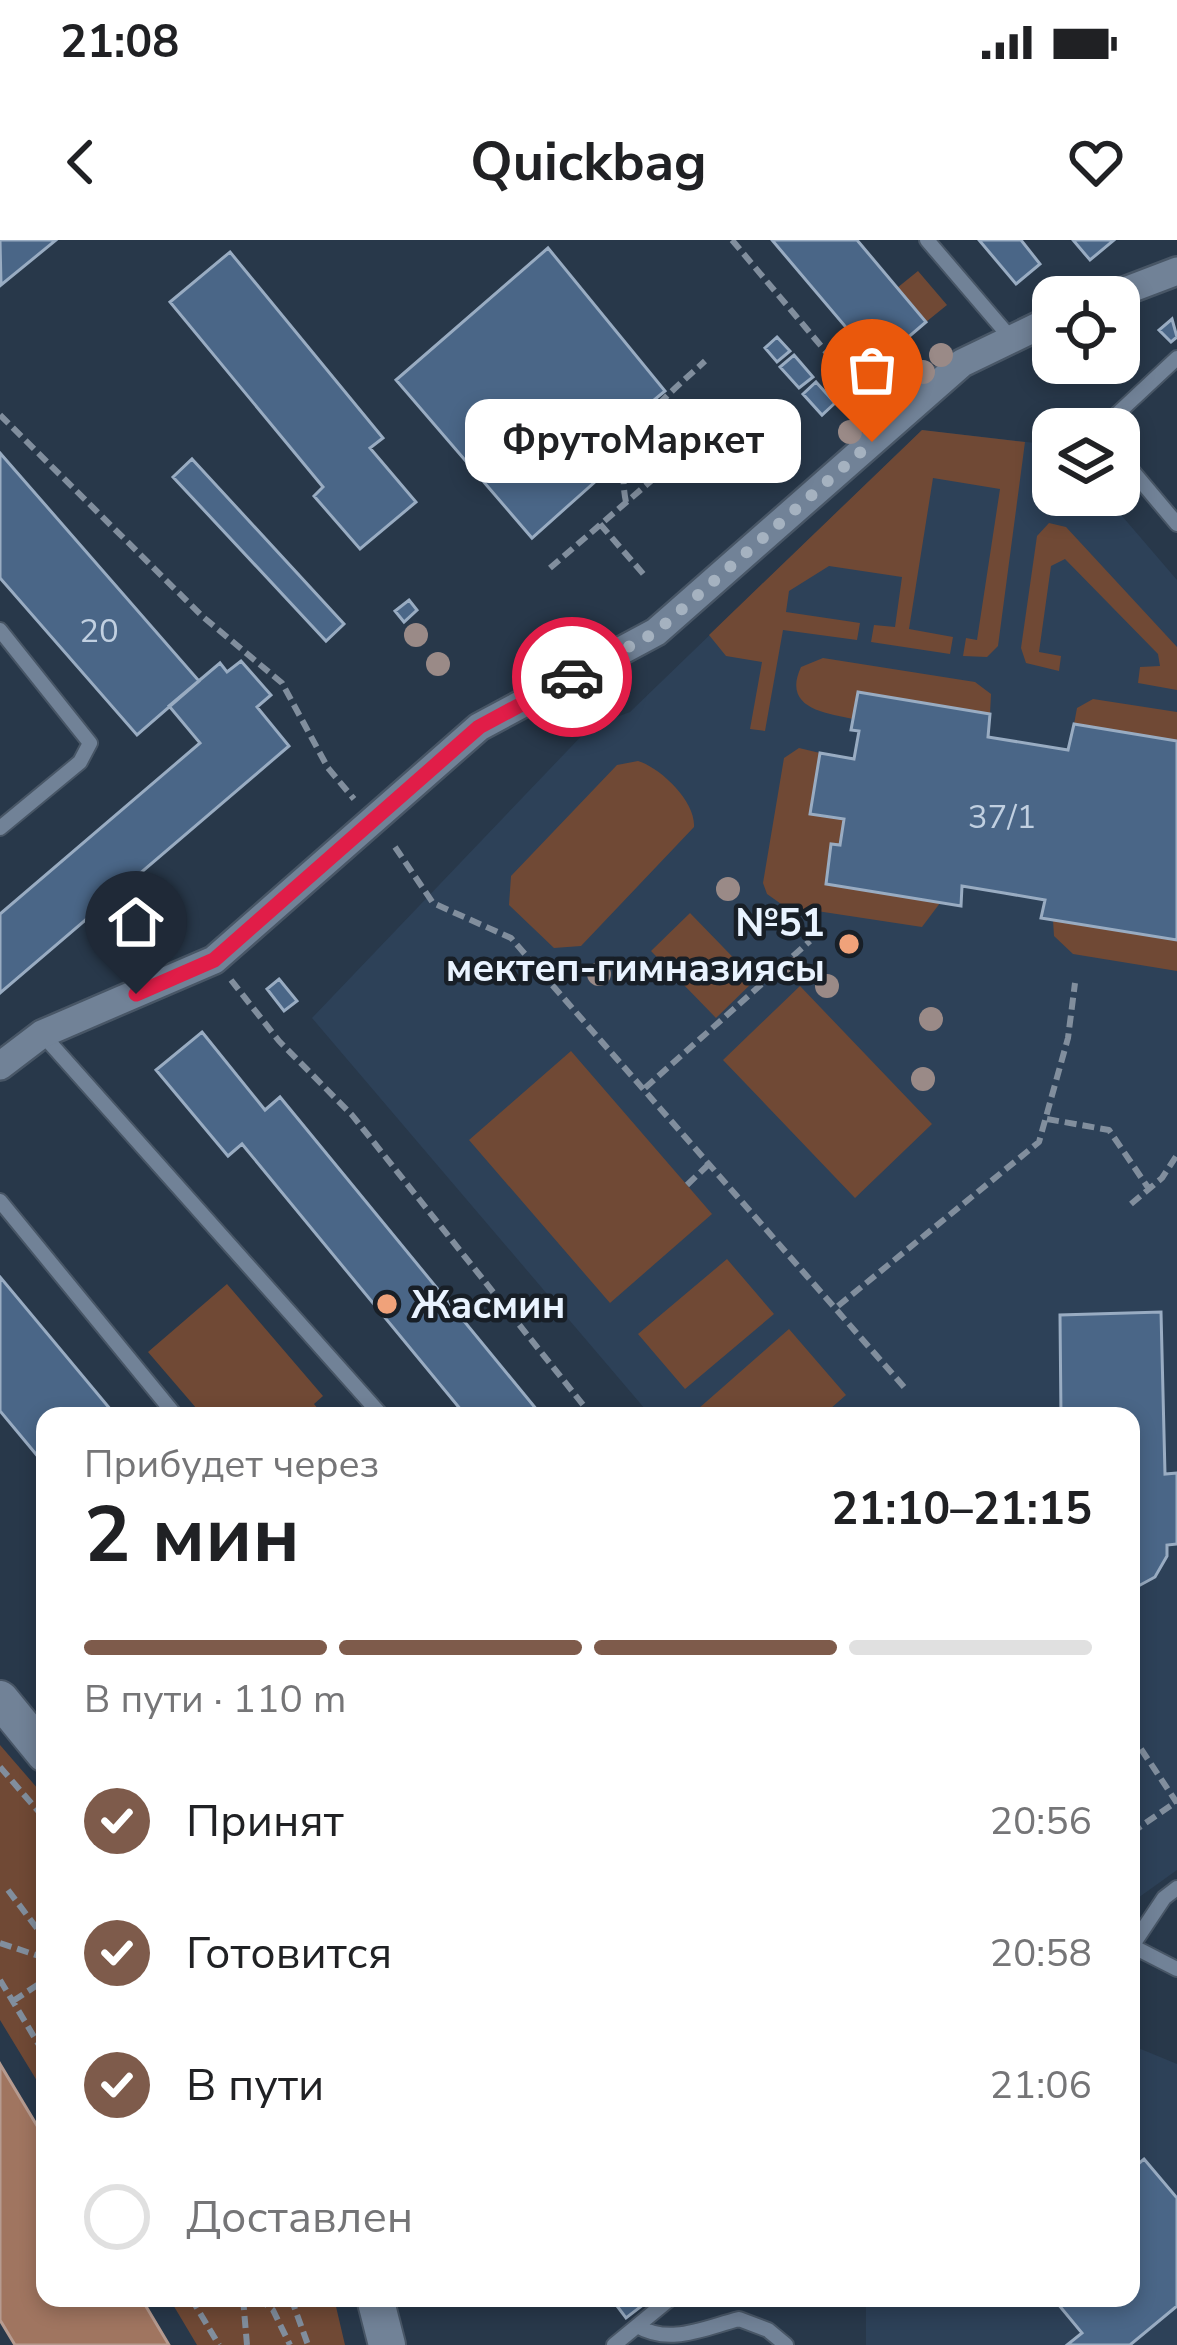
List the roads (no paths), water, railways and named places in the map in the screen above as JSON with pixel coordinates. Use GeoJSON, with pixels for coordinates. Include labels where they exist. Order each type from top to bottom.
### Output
{"type":"FeatureCollection","features":[{"type":"Feature","properties":{"kind":"street"},"geometry":{"type":"LineString","coordinates":[[1140,287],[1174,276]]}},
{"type":"Feature","properties":{"kind":"street"},"geometry":{"type":"LineString","coordinates":[[0,1066],[42,1034],[214,960],[479,727],[656,632],[962,363],[1032,327]]}},
{"type":"Feature","properties":{"kind":"street"},"geometry":{"type":"LineString","coordinates":[[0,1699],[36,1743]]}},
{"type":"Feature","properties":{"kind":"street"},"geometry":{"type":"LineString","coordinates":[[377,2307],[387,2345]]}},
{"type":"Feature","properties":{"kind":"lane"},"geometry":{"type":"LineString","coordinates":[[927,240],[1009,336]]}},
{"type":"Feature","properties":{"kind":"lane"},"geometry":{"type":"LineString","coordinates":[[1123,408],[1177,358]]}},
{"type":"Feature","properties":{"kind":"lane"},"geometry":{"type":"LineString","coordinates":[[1140,480],[1177,524]]}},
{"type":"Feature","properties":{"kind":"lane"},"geometry":{"type":"LineString","coordinates":[[0,630],[90,743],[80,761],[0,828]]}},
{"type":"Feature","properties":{"kind":"lane"},"geometry":{"type":"LineString","coordinates":[[42,1034],[374,1407]]}},
{"type":"Feature","properties":{"kind":"lane"},"geometry":{"type":"LineString","coordinates":[[0,1201],[169,1407]]}},
{"type":"Feature","properties":{"kind":"lane"},"geometry":{"type":"LineString","coordinates":[[1140,1934],[1164,1898],[1177,1888]]}},
{"type":"Feature","properties":{"kind":"lane"},"geometry":{"type":"LineString","coordinates":[[1140,1950],[1177,1969]]}},
{"type":"Feature","properties":{"kind":"lane"},"geometry":{"type":"LineString","coordinates":[[614,2345],[660,2307]]}},
{"type":"Feature","properties":{"kind":"lane"},"geometry":{"type":"LineString","coordinates":[[637,2326],[656,2343],[680,2344],[739,2319],[768,2330],[786,2345]]}},
{"type":"Feature","properties":{"kind":"place","name":"ФрутоМаркет"},"geometry":{"type":"Point","coordinates":[872,442]}},
{"type":"Feature","properties":{"kind":"place","name":"№51 мектеп-гимназиясы"},"geometry":{"type":"Point","coordinates":[849,944]}},
{"type":"Feature","properties":{"kind":"place","name":"Жасмин"},"geometry":{"type":"Point","coordinates":[387,1304]}}]}
